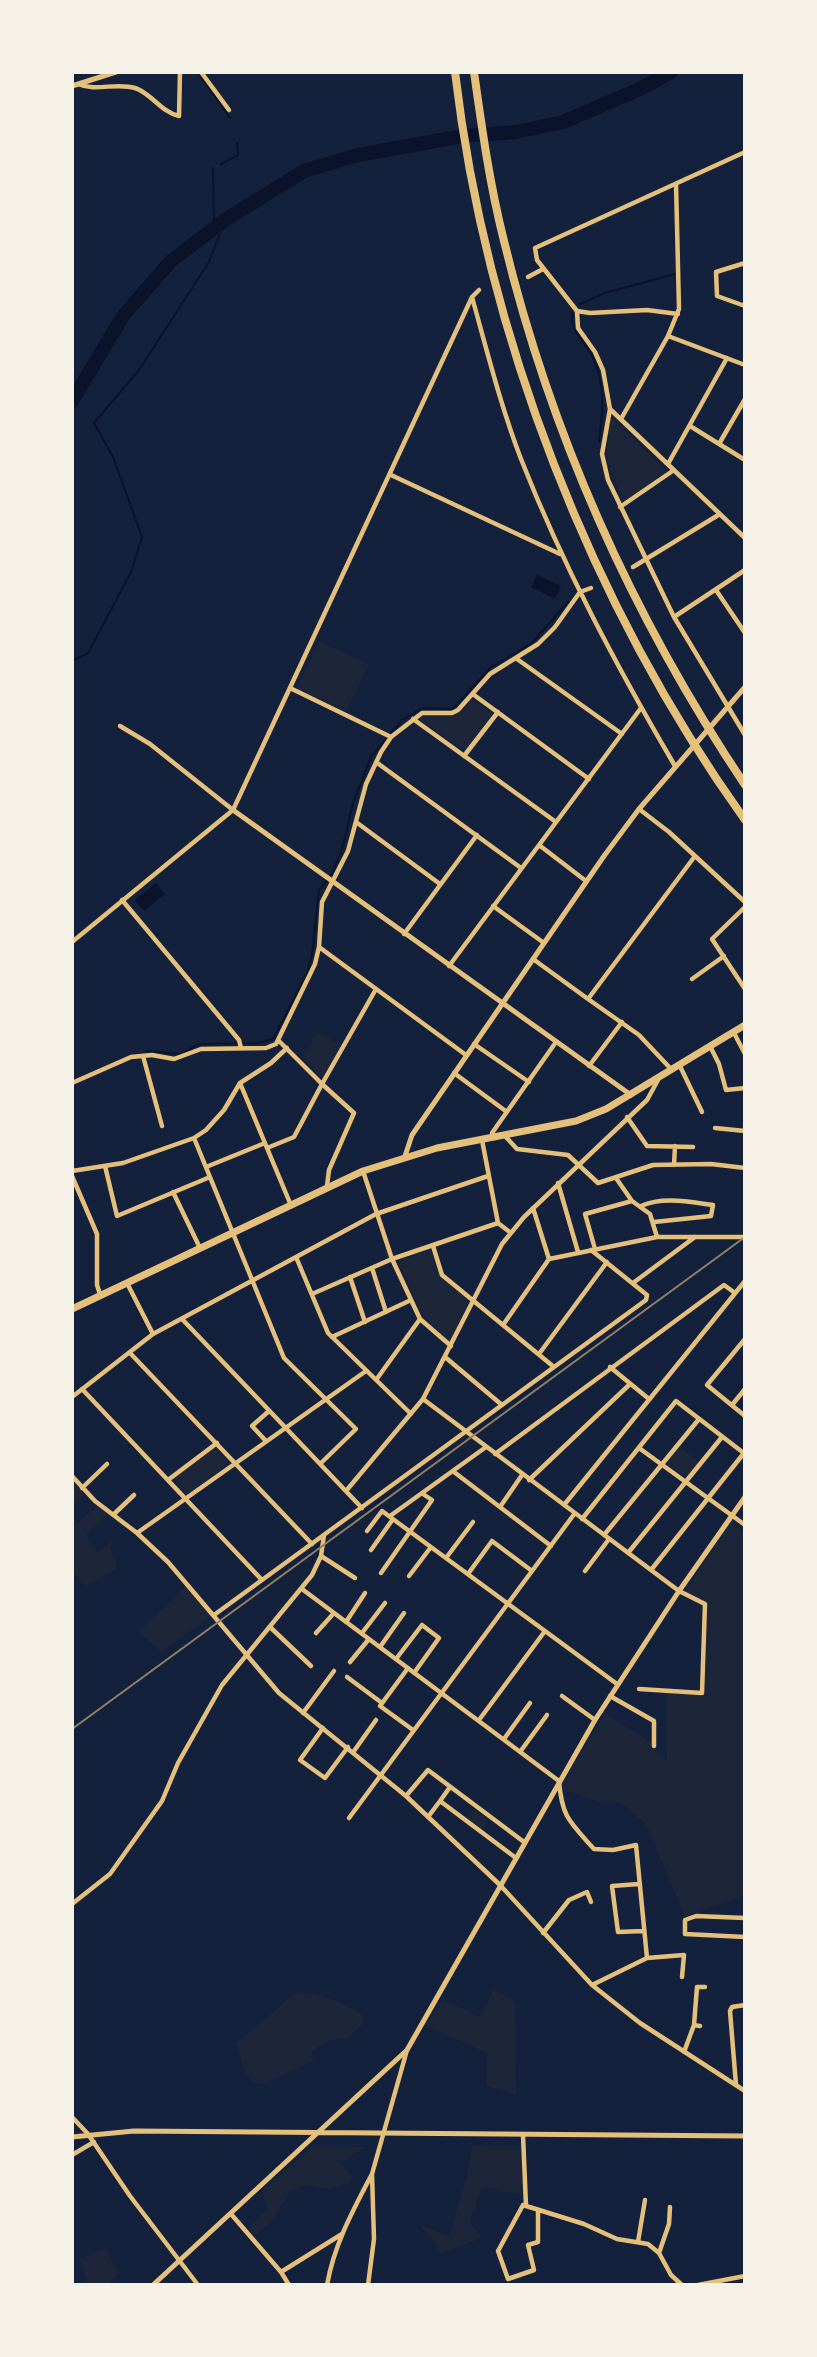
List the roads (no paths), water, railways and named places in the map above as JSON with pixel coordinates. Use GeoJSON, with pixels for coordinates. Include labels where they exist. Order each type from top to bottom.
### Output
{"type":"FeatureCollection","features":[{"type":"Feature","properties":{"kind":"highway"},"geometry":{"type":"LineString","coordinates":[[455,72],[470,171],[504,315],[533,402],[587,542],[631,632],[690,735],[745,819]]}},
{"type":"Feature","properties":{"kind":"highway"},"geometry":{"type":"LineString","coordinates":[[474,72],[482,134],[504,242],[543,377],[588,496],[647,621],[714,738],[745,785]]}},
{"type":"Feature","properties":{"kind":"main road"},"geometry":{"type":"LineString","coordinates":[[72,1309],[291,1203],[363,1171],[405,1156],[576,1120],[606,1109],[745,1024]]}},
{"type":"Feature","properties":{"kind":"street"},"geometry":{"type":"LineString","coordinates":[[75,85],[117,72]]}},
{"type":"Feature","properties":{"kind":"street"},"geometry":{"type":"LineString","coordinates":[[75,85],[90,88],[136,88],[157,104],[179,116],[180,72]]}},
{"type":"Feature","properties":{"kind":"street"},"geometry":{"type":"LineString","coordinates":[[201,72],[229,110]]}},
{"type":"Feature","properties":{"kind":"street"},"geometry":{"type":"LineString","coordinates":[[745,152],[535,248],[537,260],[577,311],[578,328],[595,352],[603,370],[610,409],[603,463],[620,507],[674,617],[727,709],[745,735]]}},
{"type":"Feature","properties":{"kind":"street"},"geometry":{"type":"LineString","coordinates":[[621,419],[678,314],[676,184]]}},
{"type":"Feature","properties":{"kind":"street"},"geometry":{"type":"LineString","coordinates":[[745,264],[716,272],[717,296],[745,306]]}},
{"type":"Feature","properties":{"kind":"street"},"geometry":{"type":"LineString","coordinates":[[528,277],[543,269]]}},
{"type":"Feature","properties":{"kind":"street"},"geometry":{"type":"LineString","coordinates":[[72,942],[233,810],[472,297],[479,290]]}},
{"type":"Feature","properties":{"kind":"street"},"geometry":{"type":"LineString","coordinates":[[472,297],[520,456],[560,554],[641,708],[675,766]]}},
{"type":"Feature","properties":{"kind":"street"},"geometry":{"type":"LineString","coordinates":[[577,311],[590,313],[646,310],[678,314]]}},
{"type":"Feature","properties":{"kind":"street"},"geometry":{"type":"LineString","coordinates":[[668,336],[745,365]]}},
{"type":"Feature","properties":{"kind":"street"},"geometry":{"type":"LineString","coordinates":[[668,464],[727,358]]}},
{"type":"Feature","properties":{"kind":"street"},"geometry":{"type":"LineString","coordinates":[[720,444],[745,399]]}},
{"type":"Feature","properties":{"kind":"street"},"geometry":{"type":"LineString","coordinates":[[610,409],[745,538]]}},
{"type":"Feature","properties":{"kind":"street"},"geometry":{"type":"LineString","coordinates":[[690,426],[745,459]]}},
{"type":"Feature","properties":{"kind":"street"},"geometry":{"type":"LineString","coordinates":[[620,507],[674,470]]}},
{"type":"Feature","properties":{"kind":"street"},"geometry":{"type":"LineString","coordinates":[[391,475],[560,554]]}},
{"type":"Feature","properties":{"kind":"street"},"geometry":{"type":"LineString","coordinates":[[633,567],[720,514]]}},
{"type":"Feature","properties":{"kind":"street"},"geometry":{"type":"LineString","coordinates":[[674,617],[745,570]]}},
{"type":"Feature","properties":{"kind":"street"},"geometry":{"type":"LineString","coordinates":[[72,1083],[124,1059],[143,1056],[174,1059],[201,1049],[266,1048],[279,1041],[294,1006],[308,983],[319,947],[322,902],[348,851],[366,784],[391,737],[422,713],[453,713],[474,695],[490,674],[538,644],[555,627],[580,592],[591,588]]}},
{"type":"Feature","properties":{"kind":"street"},"geometry":{"type":"LineString","coordinates":[[716,590],[745,633]]}},
{"type":"Feature","properties":{"kind":"street"},"geometry":{"type":"LineString","coordinates":[[517,659],[622,734]]}},
{"type":"Feature","properties":{"kind":"street"},"geometry":{"type":"LineString","coordinates":[[405,1156],[412,1135],[586,881],[639,809],[745,687]]}},
{"type":"Feature","properties":{"kind":"street"},"geometry":{"type":"LineString","coordinates":[[290,688],[391,737]]}},
{"type":"Feature","properties":{"kind":"street"},"geometry":{"type":"LineString","coordinates":[[474,695],[589,779]]}},
{"type":"Feature","properties":{"kind":"street"},"geometry":{"type":"LineString","coordinates":[[449,966],[641,708]]}},
{"type":"Feature","properties":{"kind":"street"},"geometry":{"type":"LineString","coordinates":[[464,756],[498,712]]}},
{"type":"Feature","properties":{"kind":"street"},"geometry":{"type":"LineString","coordinates":[[413,719],[556,822]]}},
{"type":"Feature","properties":{"kind":"street"},"geometry":{"type":"LineString","coordinates":[[120,726],[150,744],[233,810],[631,1095]]}},
{"type":"Feature","properties":{"kind":"street"},"geometry":{"type":"LineString","coordinates":[[376,762],[521,868]]}},
{"type":"Feature","properties":{"kind":"street"},"geometry":{"type":"LineString","coordinates":[[639,809],[695,856],[745,905],[712,939],[745,989]]}},
{"type":"Feature","properties":{"kind":"street"},"geometry":{"type":"LineString","coordinates":[[356,822],[441,884]]}},
{"type":"Feature","properties":{"kind":"street"},"geometry":{"type":"LineString","coordinates":[[404,934],[477,835]]}},
{"type":"Feature","properties":{"kind":"street"},"geometry":{"type":"LineString","coordinates":[[539,845],[586,881]]}},
{"type":"Feature","properties":{"kind":"street"},"geometry":{"type":"LineString","coordinates":[[588,999],[695,856]]}},
{"type":"Feature","properties":{"kind":"street"},"geometry":{"type":"LineString","coordinates":[[122,900],[239,1040],[241,1048]]}},
{"type":"Feature","properties":{"kind":"street"},"geometry":{"type":"LineString","coordinates":[[493,906],[544,943]]}},
{"type":"Feature","properties":{"kind":"street"},"geometry":{"type":"LineString","coordinates":[[319,947],[466,1054]]}},
{"type":"Feature","properties":{"kind":"street"},"geometry":{"type":"LineString","coordinates":[[692,979],[724,956]]}},
{"type":"Feature","properties":{"kind":"street"},"geometry":{"type":"LineString","coordinates":[[533,959],[639,1035],[671,1069]]}},
{"type":"Feature","properties":{"kind":"street"},"geometry":{"type":"LineString","coordinates":[[694,968],[699,974]]}},
{"type":"Feature","properties":{"kind":"street"},"geometry":{"type":"LineString","coordinates":[[206,1167],[294,1137],[376,989]]}},
{"type":"Feature","properties":{"kind":"street"},"geometry":{"type":"LineString","coordinates":[[589,1066],[622,1022]]}},
{"type":"Feature","properties":{"kind":"street"},"geometry":{"type":"LineString","coordinates":[[733,1031],[745,1053]]}},
{"type":"Feature","properties":{"kind":"street"},"geometry":{"type":"LineString","coordinates":[[279,1041],[354,1113],[329,1170],[327,1186]]}},
{"type":"Feature","properties":{"kind":"street"},"geometry":{"type":"LineString","coordinates":[[495,1138],[492,1133],[556,1042]]}},
{"type":"Feature","properties":{"kind":"street"},"geometry":{"type":"LineString","coordinates":[[474,1044],[529,1082]]}},
{"type":"Feature","properties":{"kind":"street"},"geometry":{"type":"LineString","coordinates":[[710,1046],[719,1064],[726,1090],[745,1088]]}},
{"type":"Feature","properties":{"kind":"street"},"geometry":{"type":"LineString","coordinates":[[72,1171],[105,1166],[148,1155],[194,1138],[206,1130],[224,1110],[240,1083],[271,1064],[287,1048]]}},
{"type":"Feature","properties":{"kind":"street"},"geometry":{"type":"LineString","coordinates":[[143,1056],[162,1126]]}},
{"type":"Feature","properties":{"kind":"street"},"geometry":{"type":"LineString","coordinates":[[679,1064],[702,1112]]}},
{"type":"Feature","properties":{"kind":"street"},"geometry":{"type":"LineString","coordinates":[[454,1073],[507,1112]]}},
{"type":"Feature","properties":{"kind":"street"},"geometry":{"type":"LineString","coordinates":[[346,1491],[423,1399],[502,1244],[532,1208],[647,1100],[659,1077]]}},
{"type":"Feature","properties":{"kind":"street"},"geometry":{"type":"LineString","coordinates":[[240,1083],[291,1203]]}},
{"type":"Feature","properties":{"kind":"street"},"geometry":{"type":"LineString","coordinates":[[627,1117],[647,1146],[693,1147]]}},
{"type":"Feature","properties":{"kind":"street"},"geometry":{"type":"LineString","coordinates":[[715,1128],[745,1131]]}},
{"type":"Feature","properties":{"kind":"street"},"geometry":{"type":"LineString","coordinates":[[505,1136],[517,1149],[568,1155],[595,1182],[616,1178],[654,1165],[711,1164],[745,1168]]}},
{"type":"Feature","properties":{"kind":"street"},"geometry":{"type":"LineString","coordinates":[[194,1138],[284,1358],[356,1429],[320,1464]]}},
{"type":"Feature","properties":{"kind":"street"},"geometry":{"type":"LineString","coordinates":[[482,1140],[498,1223],[511,1233]]}},
{"type":"Feature","properties":{"kind":"street"},"geometry":{"type":"LineString","coordinates":[[674,1165],[675,1146]]}},
{"type":"Feature","properties":{"kind":"street"},"geometry":{"type":"LineString","coordinates":[[105,1166],[117,1216],[210,1177]]}},
{"type":"Feature","properties":{"kind":"street"},"geometry":{"type":"LineString","coordinates":[[363,1171],[392,1259],[420,1319],[451,1346]]}},
{"type":"Feature","properties":{"kind":"street"},"geometry":{"type":"LineString","coordinates":[[72,1176],[97,1234],[97,1285],[100,1294]]}},
{"type":"Feature","properties":{"kind":"street"},"geometry":{"type":"LineString","coordinates":[[72,1397],[153,1334],[253,1279],[376,1214],[488,1176]]}},
{"type":"Feature","properties":{"kind":"street"},"geometry":{"type":"LineString","coordinates":[[616,1178],[632,1201],[650,1214],[657,1237]]}},
{"type":"Feature","properties":{"kind":"street"},"geometry":{"type":"LineString","coordinates":[[558,1183],[578,1252]]}},
{"type":"Feature","properties":{"kind":"street"},"geometry":{"type":"LineString","coordinates":[[173,1192],[200,1248]]}},
{"type":"Feature","properties":{"kind":"street"},"geometry":{"type":"LineString","coordinates":[[214,1615],[646,1300],[646,1295],[593,1250],[585,1214],[632,1201]]}},
{"type":"Feature","properties":{"kind":"street"},"geometry":{"type":"LineString","coordinates":[[641,1206],[650,1202],[677,1201],[713,1205],[711,1216],[654,1222]]}},
{"type":"Feature","properties":{"kind":"street"},"geometry":{"type":"LineString","coordinates":[[532,1208],[549,1259]]}},
{"type":"Feature","properties":{"kind":"street"},"geometry":{"type":"LineString","coordinates":[[312,1294],[392,1259],[498,1223]]}},
{"type":"Feature","properties":{"kind":"street"},"geometry":{"type":"LineString","coordinates":[[503,1325],[549,1259],[657,1237],[745,1237]]}},
{"type":"Feature","properties":{"kind":"street"},"geometry":{"type":"LineString","coordinates":[[633,1283],[694,1237]]}},
{"type":"Feature","properties":{"kind":"street"},"geometry":{"type":"LineString","coordinates":[[433,1246],[442,1275],[554,1367]]}},
{"type":"Feature","properties":{"kind":"street"},"geometry":{"type":"LineString","coordinates":[[296,1257],[328,1333],[411,1414]]}},
{"type":"Feature","properties":{"kind":"street"},"geometry":{"type":"LineString","coordinates":[[539,1354],[607,1262]]}},
{"type":"Feature","properties":{"kind":"street"},"geometry":{"type":"LineString","coordinates":[[372,1268],[386,1312]]}},
{"type":"Feature","properties":{"kind":"street"},"geometry":{"type":"LineString","coordinates":[[350,1278],[365,1322]]}},
{"type":"Feature","properties":{"kind":"street"},"geometry":{"type":"LineString","coordinates":[[564,1505],[745,1281]]}},
{"type":"Feature","properties":{"kind":"street"},"geometry":{"type":"LineString","coordinates":[[127,1282],[153,1334]]}},
{"type":"Feature","properties":{"kind":"street"},"geometry":{"type":"LineString","coordinates":[[495,1454],[724,1285],[735,1293]]}},
{"type":"Feature","properties":{"kind":"street"},"geometry":{"type":"LineString","coordinates":[[332,1337],[411,1300]]}},
{"type":"Feature","properties":{"kind":"street"},"geometry":{"type":"LineString","coordinates":[[182,1318],[362,1508]]}},
{"type":"Feature","properties":{"kind":"street"},"geometry":{"type":"LineString","coordinates":[[376,1380],[420,1319]]}},
{"type":"Feature","properties":{"kind":"street"},"geometry":{"type":"LineString","coordinates":[[745,1338],[707,1385],[745,1416]]}},
{"type":"Feature","properties":{"kind":"street"},"geometry":{"type":"LineString","coordinates":[[130,1353],[312,1544]]}},
{"type":"Feature","properties":{"kind":"street"},"geometry":{"type":"LineString","coordinates":[[445,1357],[502,1405]]}},
{"type":"Feature","properties":{"kind":"street"},"geometry":{"type":"LineString","coordinates":[[610,1367],[649,1398]]}},
{"type":"Feature","properties":{"kind":"street"},"geometry":{"type":"LineString","coordinates":[[137,1533],[265,1440],[366,1371]]}},
{"type":"Feature","properties":{"kind":"street"},"geometry":{"type":"LineString","coordinates":[[529,1479],[630,1384]]}},
{"type":"Feature","properties":{"kind":"street"},"geometry":{"type":"LineString","coordinates":[[82,1389],[262,1580]]}},
{"type":"Feature","properties":{"kind":"street"},"geometry":{"type":"LineString","coordinates":[[732,1405],[745,1389]]}},
{"type":"Feature","properties":{"kind":"street"},"geometry":{"type":"LineString","coordinates":[[423,1399],[679,1591],[705,1604],[702,1693],[639,1689]]}},
{"type":"Feature","properties":{"kind":"street"},"geometry":{"type":"LineString","coordinates":[[582,1519],[676,1401],[744,1454],[651,1570]]}},
{"type":"Feature","properties":{"kind":"street"},"geometry":{"type":"LineString","coordinates":[[265,1440],[252,1426],[269,1411]]}},
{"type":"Feature","properties":{"kind":"street"},"geometry":{"type":"LineString","coordinates":[[585,1571],[607,1537],[661,1465],[699,1419]]}},
{"type":"Feature","properties":{"kind":"street"},"geometry":{"type":"LineString","coordinates":[[628,1553],[722,1437]]}},
{"type":"Feature","properties":{"kind":"street"},"geometry":{"type":"LineString","coordinates":[[168,1480],[217,1443]]}},
{"type":"Feature","properties":{"kind":"street"},"geometry":{"type":"LineString","coordinates":[[371,1550],[392,1518],[486,1447]]}},
{"type":"Feature","properties":{"kind":"street"},"geometry":{"type":"LineString","coordinates":[[639,1448],[745,1525]]}},
{"type":"Feature","properties":{"kind":"street"},"geometry":{"type":"LineString","coordinates":[[82,1488],[107,1464]]}},
{"type":"Feature","properties":{"kind":"street"},"geometry":{"type":"LineString","coordinates":[[454,1472],[551,1546]]}},
{"type":"Feature","properties":{"kind":"street"},"geometry":{"type":"LineString","coordinates":[[500,1507],[522,1475]]}},
{"type":"Feature","properties":{"kind":"street"},"geometry":{"type":"LineString","coordinates":[[72,1476],[82,1488],[137,1533],[214,1615],[279,1693],[354,1751],[406,1796],[500,1885],[611,2003],[745,2091]]}},
{"type":"Feature","properties":{"kind":"street"},"geometry":{"type":"LineString","coordinates":[[381,1573],[432,1500],[423,1494]]}},
{"type":"Feature","properties":{"kind":"street"},"geometry":{"type":"LineString","coordinates":[[113,1515],[134,1495]]}},
{"type":"Feature","properties":{"kind":"street"},"geometry":{"type":"LineString","coordinates":[[327,2285],[331,2262],[342,2234],[372,2174],[408,2050],[595,1720],[730,1515],[745,1497]]}},
{"type":"Feature","properties":{"kind":"street"},"geometry":{"type":"LineString","coordinates":[[367,1531],[382,1511],[617,1684]]}},
{"type":"Feature","properties":{"kind":"street"},"geometry":{"type":"LineString","coordinates":[[349,1818],[575,1514]]}},
{"type":"Feature","properties":{"kind":"street"},"geometry":{"type":"LineString","coordinates":[[446,1558],[473,1522]]}},
{"type":"Feature","properties":{"kind":"street"},"geometry":{"type":"LineString","coordinates":[[72,1904],[110,1874],[150,1819],[162,1801],[178,1763],[216,1695],[302,1590],[321,1556],[324,1535]]}},
{"type":"Feature","properties":{"kind":"street"},"geometry":{"type":"LineString","coordinates":[[468,1574],[492,1541],[532,1571]]}},
{"type":"Feature","properties":{"kind":"street"},"geometry":{"type":"LineString","coordinates":[[409,1576],[431,1547]]}},
{"type":"Feature","properties":{"kind":"street"},"geometry":{"type":"LineString","coordinates":[[321,1556],[355,1578]]}},
{"type":"Feature","properties":{"kind":"street"},"geometry":{"type":"LineString","coordinates":[[302,1590],[560,1781]]}},
{"type":"Feature","properties":{"kind":"street"},"geometry":{"type":"LineString","coordinates":[[346,1622],[365,1593]]}},
{"type":"Feature","properties":{"kind":"street"},"geometry":{"type":"LineString","coordinates":[[362,1633],[385,1603]]}},
{"type":"Feature","properties":{"kind":"street"},"geometry":{"type":"LineString","coordinates":[[316,1633],[334,1613]]}},
{"type":"Feature","properties":{"kind":"street"},"geometry":{"type":"LineString","coordinates":[[380,1647],[404,1613]]}},
{"type":"Feature","properties":{"kind":"street"},"geometry":{"type":"LineString","coordinates":[[396,1659],[422,1625],[439,1638],[414,1672]]}},
{"type":"Feature","properties":{"kind":"street"},"geometry":{"type":"LineString","coordinates":[[270,1627],[311,1666]]}},
{"type":"Feature","properties":{"kind":"street"},"geometry":{"type":"LineString","coordinates":[[478,1720],[545,1632]]}},
{"type":"Feature","properties":{"kind":"street"},"geometry":{"type":"LineString","coordinates":[[350,1662],[369,1639]]}},
{"type":"Feature","properties":{"kind":"street"},"geometry":{"type":"LineString","coordinates":[[408,1668],[380,1706],[413,1730]]}},
{"type":"Feature","properties":{"kind":"street"},"geometry":{"type":"LineString","coordinates":[[303,1713],[334,1671]]}},
{"type":"Feature","properties":{"kind":"street"},"geometry":{"type":"LineString","coordinates":[[347,1677],[382,1703]]}},
{"type":"Feature","properties":{"kind":"street"},"geometry":{"type":"LineString","coordinates":[[562,1696],[595,1720]]}},
{"type":"Feature","properties":{"kind":"street"},"geometry":{"type":"LineString","coordinates":[[610,1696],[654,1720],[654,1746]]}},
{"type":"Feature","properties":{"kind":"street"},"geometry":{"type":"LineString","coordinates":[[504,1739],[530,1704]]}},
{"type":"Feature","properties":{"kind":"street"},"geometry":{"type":"LineString","coordinates":[[520,1752],[547,1715]]}},
{"type":"Feature","properties":{"kind":"street"},"geometry":{"type":"LineString","coordinates":[[354,1751],[376,1720]]}},
{"type":"Feature","properties":{"kind":"street"},"geometry":{"type":"LineString","coordinates":[[323,1728],[300,1760],[325,1778],[348,1747]]}},
{"type":"Feature","properties":{"kind":"street"},"geometry":{"type":"LineString","coordinates":[[406,1796],[428,1770],[524,1842]]}},
{"type":"Feature","properties":{"kind":"street"},"geometry":{"type":"LineString","coordinates":[[560,1781],[561,1807],[594,1850],[613,1850],[636,1845],[647,1958]]}},
{"type":"Feature","properties":{"kind":"street"},"geometry":{"type":"LineString","coordinates":[[428,1817],[450,1787]]}},
{"type":"Feature","properties":{"kind":"street"},"geometry":{"type":"LineString","coordinates":[[440,1801],[516,1858]]}},
{"type":"Feature","properties":{"kind":"street"},"geometry":{"type":"LineString","coordinates":[[639,1884],[612,1886],[618,1932],[644,1930]]}},
{"type":"Feature","properties":{"kind":"street"},"geometry":{"type":"LineString","coordinates":[[543,1933],[570,1900],[587,1892],[591,1902]]}},
{"type":"Feature","properties":{"kind":"street"},"geometry":{"type":"LineString","coordinates":[[745,1918],[696,1916],[685,1920],[685,1934],[745,1937]]}},
{"type":"Feature","properties":{"kind":"street"},"geometry":{"type":"LineString","coordinates":[[592,1985],[647,1958],[684,1956],[682,1977]]}},
{"type":"Feature","properties":{"kind":"street"},"geometry":{"type":"LineString","coordinates":[[684,2052],[697,2026],[697,1987],[705,1987]]}},
{"type":"Feature","properties":{"kind":"street"},"geometry":{"type":"LineString","coordinates":[[736,2085],[730,2011],[732,2007],[745,2005]]}},
{"type":"Feature","properties":{"kind":"street"},"geometry":{"type":"LineString","coordinates":[[153,2285],[408,2050]]}},
{"type":"Feature","properties":{"kind":"street"},"geometry":{"type":"LineString","coordinates":[[72,2117],[88,2134],[130,2196],[198,2285]]}},
{"type":"Feature","properties":{"kind":"street"},"geometry":{"type":"LineString","coordinates":[[72,2137],[134,2131],[745,2136]]}},
{"type":"Feature","properties":{"kind":"street"},"geometry":{"type":"LineString","coordinates":[[523,2135],[526,2206]]}},
{"type":"Feature","properties":{"kind":"street"},"geometry":{"type":"LineString","coordinates":[[72,2155],[94,2142]]}},
{"type":"Feature","properties":{"kind":"street"},"geometry":{"type":"LineString","coordinates":[[368,2285],[374,2239],[372,2174]]}},
{"type":"Feature","properties":{"kind":"street"},"geometry":{"type":"LineString","coordinates":[[639,2242],[645,2200]]}},
{"type":"Feature","properties":{"kind":"street"},"geometry":{"type":"LineString","coordinates":[[538,2212],[538,2242],[528,2245],[534,2270],[508,2279],[498,2251],[523,2205],[538,2212],[569,2219],[617,2239],[648,2244],[659,2253],[671,2275],[682,2285]]}},
{"type":"Feature","properties":{"kind":"street"},"geometry":{"type":"LineString","coordinates":[[659,2253],[669,2224],[670,2207]]}},
{"type":"Feature","properties":{"kind":"street"},"geometry":{"type":"LineString","coordinates":[[231,2214],[289,2285]]}},
{"type":"Feature","properties":{"kind":"street"},"geometry":{"type":"LineString","coordinates":[[280,2272],[342,2234]]}},
{"type":"Feature","properties":{"kind":"street"},"geometry":{"type":"LineString","coordinates":[[698,2285],[745,2276]]}},
{"type":"Feature","properties":{"kind":"waterway"},"geometry":{"type":"LineString","coordinates":[[198,72],[230,118]]}},
{"type":"Feature","properties":{"kind":"waterway"},"geometry":{"type":"LineString","coordinates":[[72,401],[123,316],[171,261],[225,220],[304,171],[358,155],[463,136],[516,132],[563,122],[640,89],[671,72]]}},
{"type":"Feature","properties":{"kind":"waterway"},"geometry":{"type":"LineString","coordinates":[[221,164],[238,155],[237,143]]}},
{"type":"Feature","properties":{"kind":"waterway"},"geometry":{"type":"LineString","coordinates":[[213,168],[214,228]]}},
{"type":"Feature","properties":{"kind":"waterway"},"geometry":{"type":"LineString","coordinates":[[72,661],[88,653],[131,572],[142,537],[113,457],[94,423],[139,370],[209,262],[225,220]]}},
{"type":"Feature","properties":{"kind":"waterway"},"geometry":{"type":"LineString","coordinates":[[580,304],[605,293],[675,274]]}},
{"type":"Feature","properties":{"kind":"waterway"},"geometry":{"type":"LineString","coordinates":[[572,312],[575,330],[591,354],[599,375],[602,408],[599,442]]}},
{"type":"Feature","properties":{"kind":"waterway"},"geometry":{"type":"LineString","coordinates":[[146,1051],[181,1054],[199,1044],[257,1043],[273,1039],[307,974],[312,955],[319,890],[332,874],[342,850],[353,803],[371,757],[402,720],[422,708],[453,709],[490,668],[532,643],[568,602]]}},
{"type":"Feature","properties":{"kind":"railway"},"geometry":{"type":"LineString","coordinates":[[72,1729],[745,1237]]}}]}
